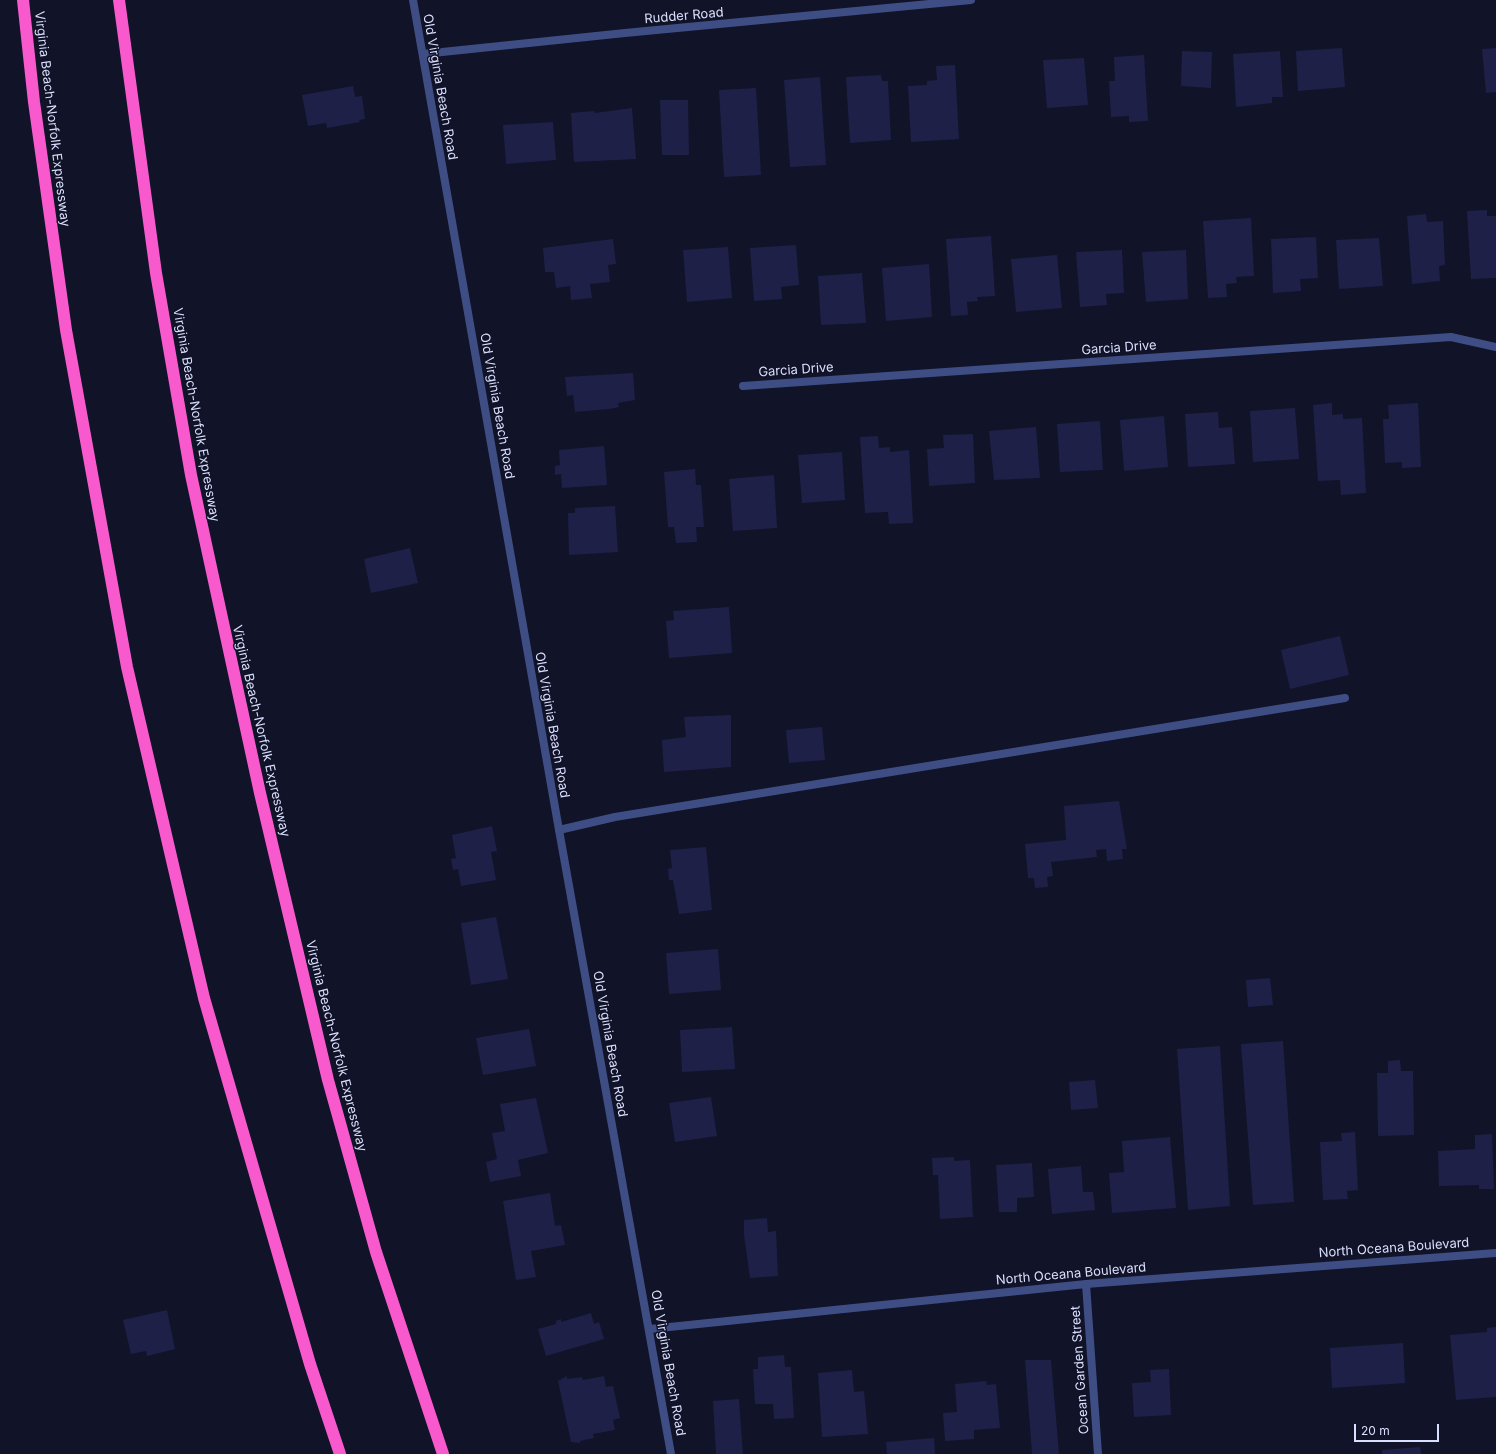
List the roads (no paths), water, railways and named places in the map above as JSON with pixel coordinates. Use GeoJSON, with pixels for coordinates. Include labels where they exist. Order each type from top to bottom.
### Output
{"type":"FeatureCollection","features":[{"type":"Feature","properties":{"kind":"highway","name":"Virginia Beach-Norfolk Expressway"},"geometry":{"type":"LineString","coordinates":[[23,0],[34,102],[66,330],[127,667],[204,998],[310,1364],[340,1454]]}},
{"type":"Feature","properties":{"kind":"highway","name":"Virginia Beach-Norfolk Expressway"},"geometry":{"type":"LineString","coordinates":[[118,0],[156,273],[191,475],[260,793],[328,1080],[376,1252],[443,1454]]}},
{"type":"Feature","properties":{"kind":"street","name":"Old Virginia Beach Road"},"geometry":{"type":"LineString","coordinates":[[413,0],[559,830],[650,1330],[671,1454]]}},
{"type":"Feature","properties":{"kind":"street","name":"Rudder Road"},"geometry":{"type":"LineString","coordinates":[[423,54],[971,0]]}},
{"type":"Feature","properties":{"kind":"street","name":"Garcia Drive"},"geometry":{"type":"LineString","coordinates":[[743,386],[1451,337],[1496,347]]}},
{"type":"Feature","properties":{"kind":"street"},"geometry":{"type":"LineString","coordinates":[[559,830],[615,817],[1345,698]]}},
{"type":"Feature","properties":{"kind":"street","name":"North Oceana Boulevard"},"geometry":{"type":"LineString","coordinates":[[650,1330],[1086,1284],[1496,1253]]}},
{"type":"Feature","properties":{"kind":"street","name":"Ocean Garden Street"},"geometry":{"type":"LineString","coordinates":[[1086,1284],[1098,1454]]}}]}
